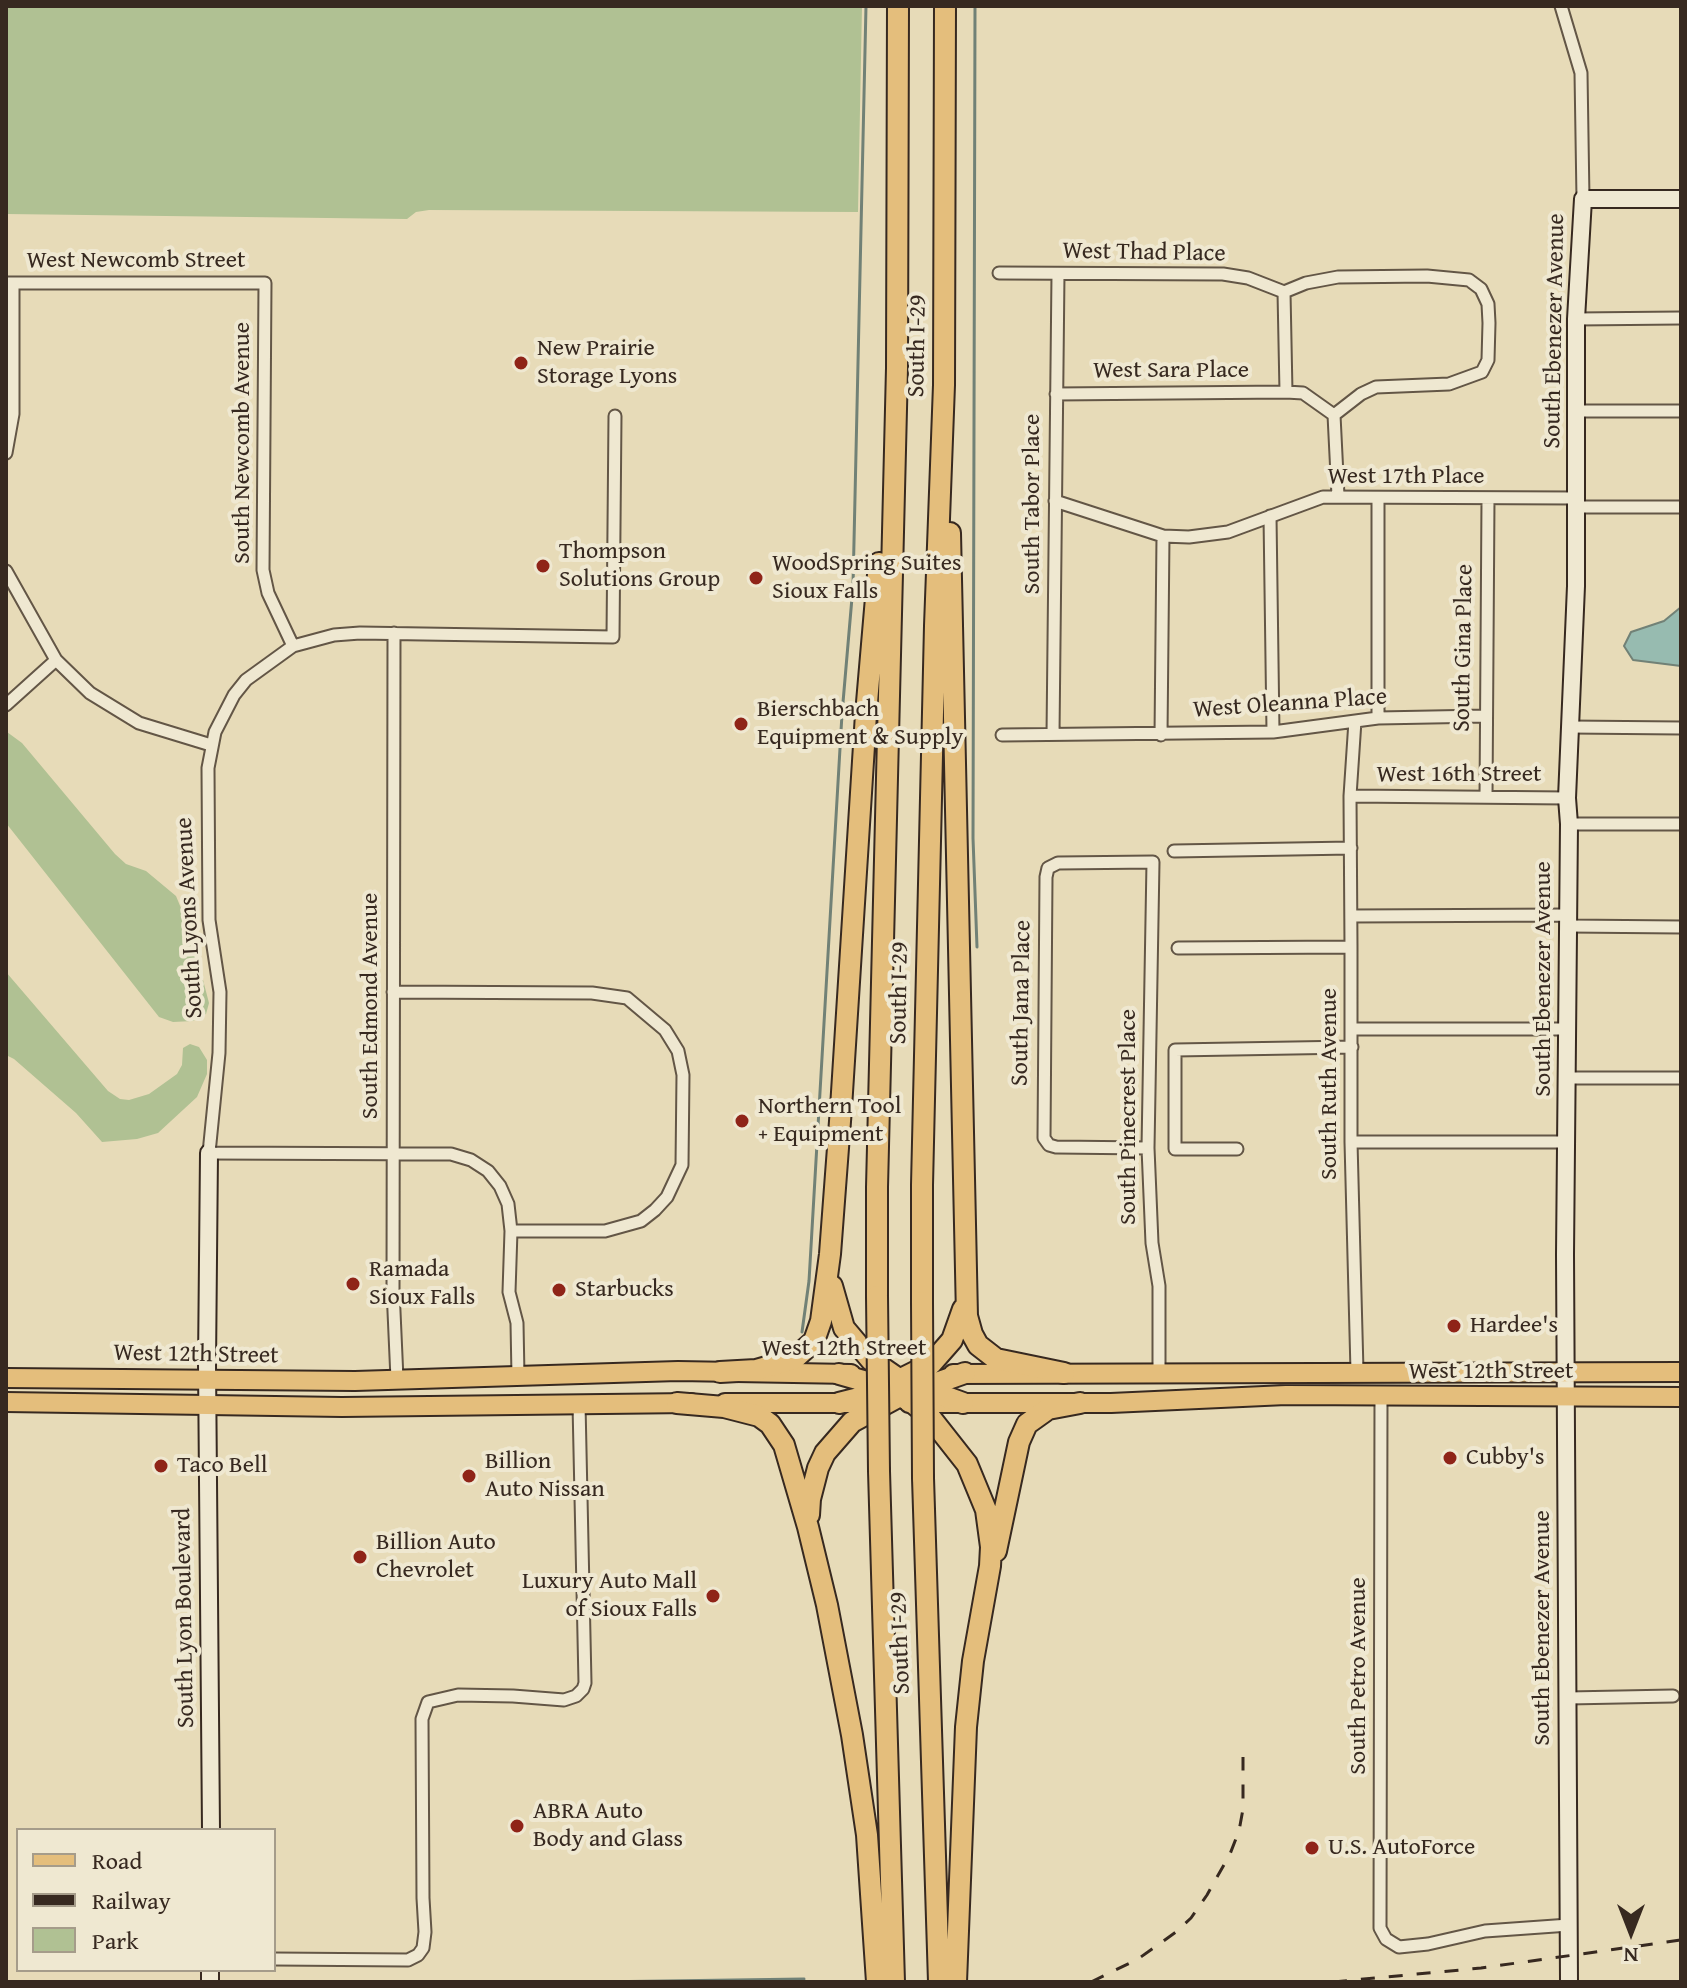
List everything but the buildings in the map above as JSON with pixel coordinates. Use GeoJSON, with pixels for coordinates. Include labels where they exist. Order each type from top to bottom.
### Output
{"type":"FeatureCollection","features":[{"type":"Feature","properties":{"kind":"highway","name":"South I-29"},"geometry":{"type":"LineString","coordinates":[[886,1976],[877,1171],[897,368],[898,6]]}},
{"type":"Feature","properties":{"kind":"highway","name":"South I-29"},"geometry":{"type":"LineString","coordinates":[[945,6],[944,385],[934,656],[922,1302],[923,1478],[948,1974]]}},
{"type":"Feature","properties":{"kind":"highway"},"geometry":{"type":"LineString","coordinates":[[720,1372],[769,1367],[794,1359],[806,1351],[819,1332],[830,1254],[864,729],[897,368]]}},
{"type":"Feature","properties":{"kind":"highway"},"geometry":{"type":"LineString","coordinates":[[944,385],[954,631],[969,1327],[986,1353],[1010,1363],[1064,1373]]}},
{"type":"Feature","properties":{"kind":"highway"},"geometry":{"type":"LineString","coordinates":[[830,1254],[835,1302],[844,1328],[861,1351],[948,1437],[976,1480],[989,1528],[990,1566]]}},
{"type":"Feature","properties":{"kind":"highway"},"geometry":{"type":"LineString","coordinates":[[808,1527],[813,1482],[825,1453],[852,1422],[931,1364],[952,1340],[962,1317],[966,1289]]}},
{"type":"Feature","properties":{"kind":"highway"},"geometry":{"type":"LineString","coordinates":[[839,1403],[965,1373]]}},
{"type":"Feature","properties":{"kind":"highway"},"geometry":{"type":"LineString","coordinates":[[839,1374],[963,1403]]}},
{"type":"Feature","properties":{"kind":"highway"},"geometry":{"type":"LineString","coordinates":[[677,1403],[743,1410],[759,1416],[770,1424],[784,1445],[827,1605],[861,1792],[886,1976]]}},
{"type":"Feature","properties":{"kind":"highway"},"geometry":{"type":"LineString","coordinates":[[948,1974],[966,1727],[973,1661],[990,1566],[999,1543],[1023,1432],[1033,1418],[1048,1409],[1080,1403]]}},
{"type":"Feature","properties":{"kind":"main road","name":"West 12th Street"},"geometry":{"type":"LineString","coordinates":[[6,1378],[207,1380],[720,1372],[839,1374]]}},
{"type":"Feature","properties":{"kind":"main road","name":"West 12th Street"},"geometry":{"type":"LineString","coordinates":[[965,1373],[1681,1372]]}},
{"type":"Feature","properties":{"kind":"main road","name":"West 12th Street"},"geometry":{"type":"LineString","coordinates":[[963,1403],[1080,1403],[1286,1395],[1681,1397]]}},
{"type":"Feature","properties":{"kind":"main road","name":"West 12th Street"},"geometry":{"type":"LineString","coordinates":[[6,1402],[207,1405],[839,1403]]}},
{"type":"Feature","properties":{"kind":"street","name":"South Ebenezer Avenue"},"geometry":{"type":"LineString","coordinates":[[1561,6],[1581,73],[1583,199],[1576,319],[1576,586],[1567,798],[1569,1982]]}},
{"type":"Feature","properties":{"kind":"street"},"geometry":{"type":"LineString","coordinates":[[1583,199],[1681,199]]}},
{"type":"Feature","properties":{"kind":"street","name":"West Thad Place"},"geometry":{"type":"LineString","coordinates":[[999,273],[1223,274],[1248,278],[1284,292]]}},
{"type":"Feature","properties":{"kind":"street","name":"South Tabor Place"},"geometry":{"type":"LineString","coordinates":[[1053,734],[1058,274]]}},
{"type":"Feature","properties":{"kind":"street"},"geometry":{"type":"LineString","coordinates":[[1363,276],[1453,278],[1475,284],[1484,295],[1489,313],[1488,360],[1482,372],[1449,384],[1376,387],[1361,394],[1334,415],[1303,393],[1286,392],[1284,292],[1319,280],[1363,276]]}},
{"type":"Feature","properties":{"kind":"street"},"geometry":{"type":"LineString","coordinates":[[6,453],[13,414],[10,283]]}},
{"type":"Feature","properties":{"kind":"street","name":"West Newcomb Street"},"geometry":{"type":"LineString","coordinates":[[10,283],[265,283]]}},
{"type":"Feature","properties":{"kind":"street","name":"South Newcomb Avenue"},"geometry":{"type":"LineString","coordinates":[[265,283],[263,570],[268,593],[293,646]]}},
{"type":"Feature","properties":{"kind":"street"},"geometry":{"type":"LineString","coordinates":[[1576,319],[1681,318]]}},
{"type":"Feature","properties":{"kind":"street","name":"West Sara Place"},"geometry":{"type":"LineString","coordinates":[[1056,394],[1286,392]]}},
{"type":"Feature","properties":{"kind":"street"},"geometry":{"type":"LineString","coordinates":[[1576,411],[1681,411]]}},
{"type":"Feature","properties":{"kind":"street"},"geometry":{"type":"LineString","coordinates":[[1334,415],[1338,496]]}},
{"type":"Feature","properties":{"kind":"street","name":"South Lyons Avenue"},"geometry":{"type":"LineString","coordinates":[[207,1380],[209,1153],[220,1028],[220,992],[209,920],[207,855],[211,745],[225,708],[246,680],[293,646],[334,635],[394,633],[613,637],[615,416]]}},
{"type":"Feature","properties":{"kind":"street","name":"West 17th Place"},"geometry":{"type":"LineString","coordinates":[[1055,501],[1163,536],[1204,537],[1236,529],[1307,502],[1338,496],[1681,507]]}},
{"type":"Feature","properties":{"kind":"street"},"geometry":{"type":"LineString","coordinates":[[1378,498],[1378,718]]}},
{"type":"Feature","properties":{"kind":"street","name":"South Gina Place"},"geometry":{"type":"LineString","coordinates":[[1486,797],[1488,499]]}},
{"type":"Feature","properties":{"kind":"street"},"geometry":{"type":"LineString","coordinates":[[1270,516],[1273,732]]}},
{"type":"Feature","properties":{"kind":"street"},"geometry":{"type":"LineString","coordinates":[[1161,735],[1163,536]]}},
{"type":"Feature","properties":{"kind":"street"},"geometry":{"type":"LineString","coordinates":[[6,571],[56,660],[90,693],[124,716],[157,730],[211,745]]}},
{"type":"Feature","properties":{"kind":"street","name":"South Edmond Avenue"},"geometry":{"type":"LineString","coordinates":[[394,633],[392,1154],[397,1379]]}},
{"type":"Feature","properties":{"kind":"street"},"geometry":{"type":"LineString","coordinates":[[6,705],[56,660]]}},
{"type":"Feature","properties":{"kind":"street","name":"West Oleanna Place"},"geometry":{"type":"LineString","coordinates":[[1002,735],[1273,732],[1378,718],[1485,716]]}},
{"type":"Feature","properties":{"kind":"street","name":"South Ruth Avenue"},"geometry":{"type":"LineString","coordinates":[[1355,721],[1350,796],[1351,1142],[1357,1371]]}},
{"type":"Feature","properties":{"kind":"street"},"geometry":{"type":"LineString","coordinates":[[1569,727],[1681,728]]}},
{"type":"Feature","properties":{"kind":"street","name":"West 16th Street"},"geometry":{"type":"LineString","coordinates":[[1350,796],[1567,798]]}},
{"type":"Feature","properties":{"kind":"street"},"geometry":{"type":"LineString","coordinates":[[1569,824],[1681,824]]}},
{"type":"Feature","properties":{"kind":"street"},"geometry":{"type":"LineString","coordinates":[[1174,851],[1351,848]]}},
{"type":"Feature","properties":{"kind":"street","name":"South Jana Place"},"geometry":{"type":"LineString","coordinates":[[1148,1148],[1056,1147],[1049,1145],[1044,1138],[1046,877],[1052,865],[1067,861],[1153,862]]}},
{"type":"Feature","properties":{"kind":"street","name":"South Pinecrest Place"},"geometry":{"type":"LineString","coordinates":[[1153,862],[1148,1148],[1152,1243],[1159,1286],[1159,1372]]}},
{"type":"Feature","properties":{"kind":"street"},"geometry":{"type":"LineString","coordinates":[[1352,916],[1568,920],[1681,927]]}},
{"type":"Feature","properties":{"kind":"street"},"geometry":{"type":"LineString","coordinates":[[1178,948],[1351,947]]}},
{"type":"Feature","properties":{"kind":"street"},"geometry":{"type":"LineString","coordinates":[[393,992],[592,993],[627,998],[665,1030],[678,1051],[683,1075],[682,1165],[671,1190],[655,1210],[641,1221],[605,1231],[511,1231]]}},
{"type":"Feature","properties":{"kind":"street"},"geometry":{"type":"LineString","coordinates":[[1352,1029],[1567,1029]]}},
{"type":"Feature","properties":{"kind":"street"},"geometry":{"type":"LineString","coordinates":[[1237,1149],[1175,1149],[1175,1050],[1352,1047]]}},
{"type":"Feature","properties":{"kind":"street"},"geometry":{"type":"LineString","coordinates":[[1566,1078],[1681,1078]]}},
{"type":"Feature","properties":{"kind":"street"},"geometry":{"type":"LineString","coordinates":[[1351,1142],[1567,1142]]}},
{"type":"Feature","properties":{"kind":"street"},"geometry":{"type":"LineString","coordinates":[[209,1153],[451,1154],[471,1160],[488,1171],[500,1186],[508,1204],[511,1231],[509,1292],[517,1323],[518,1376]]}},
{"type":"Feature","properties":{"kind":"street","name":"South Lyon Boulevard"},"geometry":{"type":"LineString","coordinates":[[207,1380],[211,1828]]}},
{"type":"Feature","properties":{"kind":"street","name":"South Petro Avenue"},"geometry":{"type":"LineString","coordinates":[[1381,1396],[1380,1928],[1386,1939],[1399,1947],[1485,1931],[1569,1925]]}},
{"type":"Feature","properties":{"kind":"street"},"geometry":{"type":"LineString","coordinates":[[276,1959],[408,1960],[418,1955],[423,1948],[425,1932],[422,1719],[428,1702],[458,1695],[564,1700],[576,1696],[585,1683],[579,1404]]}},
{"type":"Feature","properties":{"kind":"street"},"geometry":{"type":"LineString","coordinates":[[1568,1698],[1673,1696]]}},
{"type":"Feature","properties":{"kind":"green space"},"geometry":{"type":"Polygon","coordinates":[[[6,6],[862,6],[858,212],[429,210],[416,212],[407,219],[6,214],[6,6]]]}},
{"type":"Feature","properties":{"kind":"green space"},"geometry":{"type":"Polygon","coordinates":[[[7,732],[22,743],[115,854],[126,864],[146,871],[176,896],[190,930],[209,1003],[206,1014],[193,1021],[173,1022],[159,1017],[6,823],[7,732]]]}},
{"type":"Feature","properties":{"kind":"green space"},"geometry":{"type":"Polygon","coordinates":[[[6,972],[108,1091],[120,1099],[129,1100],[149,1094],[177,1074],[182,1065],[183,1048],[190,1044],[199,1047],[207,1060],[207,1074],[197,1097],[158,1133],[137,1139],[102,1142],[76,1113],[6,1055],[6,972]]]}},
{"type":"Feature","properties":{"kind":"water"},"geometry":{"type":"Polygon","coordinates":[[[1681,607],[1681,666],[1633,660],[1624,646],[1631,632],[1664,621],[1681,607]]]}},
{"type":"Feature","properties":{"kind":"waterway"},"geometry":{"type":"LineString","coordinates":[[802,1332],[809,1281],[842,714],[853,586],[866,6]]}},
{"type":"Feature","properties":{"kind":"waterway"},"geometry":{"type":"LineString","coordinates":[[975,6],[973,838],[977,947]]}},
{"type":"Feature","properties":{"kind":"waterway"},"geometry":{"type":"LineString","coordinates":[[594,1982],[804,1979]]}},
{"type":"Feature","properties":{"kind":"railway"},"geometry":{"type":"LineString","coordinates":[[1091,1982],[1138,1959],[1176,1932],[1191,1918],[1207,1895],[1239,1831],[1243,1809],[1243,1757]]}},
{"type":"Feature","properties":{"kind":"railway"},"geometry":{"type":"LineString","coordinates":[[1333,1982],[1481,1968],[1681,1940]]}},
{"type":"Feature","properties":{"kind":"place","name":"New Prairie Storage Lyons"},"geometry":{"type":"Point","coordinates":[521,363]}},
{"type":"Feature","properties":{"kind":"place","name":"Thompson Solutions Group"},"geometry":{"type":"Point","coordinates":[543,566]}},
{"type":"Feature","properties":{"kind":"place","name":"WoodSpring Suites Sioux Falls"},"geometry":{"type":"Point","coordinates":[756,578]}},
{"type":"Feature","properties":{"kind":"place","name":"Bierschbach Equipment & Supply"},"geometry":{"type":"Point","coordinates":[741,724]}},
{"type":"Feature","properties":{"kind":"place","name":"Northern Tool + Equipment"},"geometry":{"type":"Point","coordinates":[742,1121]}},
{"type":"Feature","properties":{"kind":"place","name":"Ramada Sioux Falls"},"geometry":{"type":"Point","coordinates":[353,1284]}},
{"type":"Feature","properties":{"kind":"place","name":"Starbucks"},"geometry":{"type":"Point","coordinates":[559,1290]}},
{"type":"Feature","properties":{"kind":"place","name":"Hardee's"},"geometry":{"type":"Point","coordinates":[1454,1326]}},
{"type":"Feature","properties":{"kind":"place","name":"Cubby's"},"geometry":{"type":"Point","coordinates":[1450,1458]}},
{"type":"Feature","properties":{"kind":"place","name":"Taco Bell"},"geometry":{"type":"Point","coordinates":[161,1466]}},
{"type":"Feature","properties":{"kind":"place","name":"Billion Auto Nissan"},"geometry":{"type":"Point","coordinates":[469,1476]}},
{"type":"Feature","properties":{"kind":"place","name":"Billion Auto Chevrolet"},"geometry":{"type":"Point","coordinates":[360,1557]}},
{"type":"Feature","properties":{"kind":"place","name":"Luxury Auto Mall of Sioux Falls"},"geometry":{"type":"Point","coordinates":[713,1596]}},
{"type":"Feature","properties":{"kind":"place","name":"ABRA Auto Body and Glass"},"geometry":{"type":"Point","coordinates":[517,1826]}},
{"type":"Feature","properties":{"kind":"place","name":"U.S. AutoForce"},"geometry":{"type":"Point","coordinates":[1312,1848]}}]}
